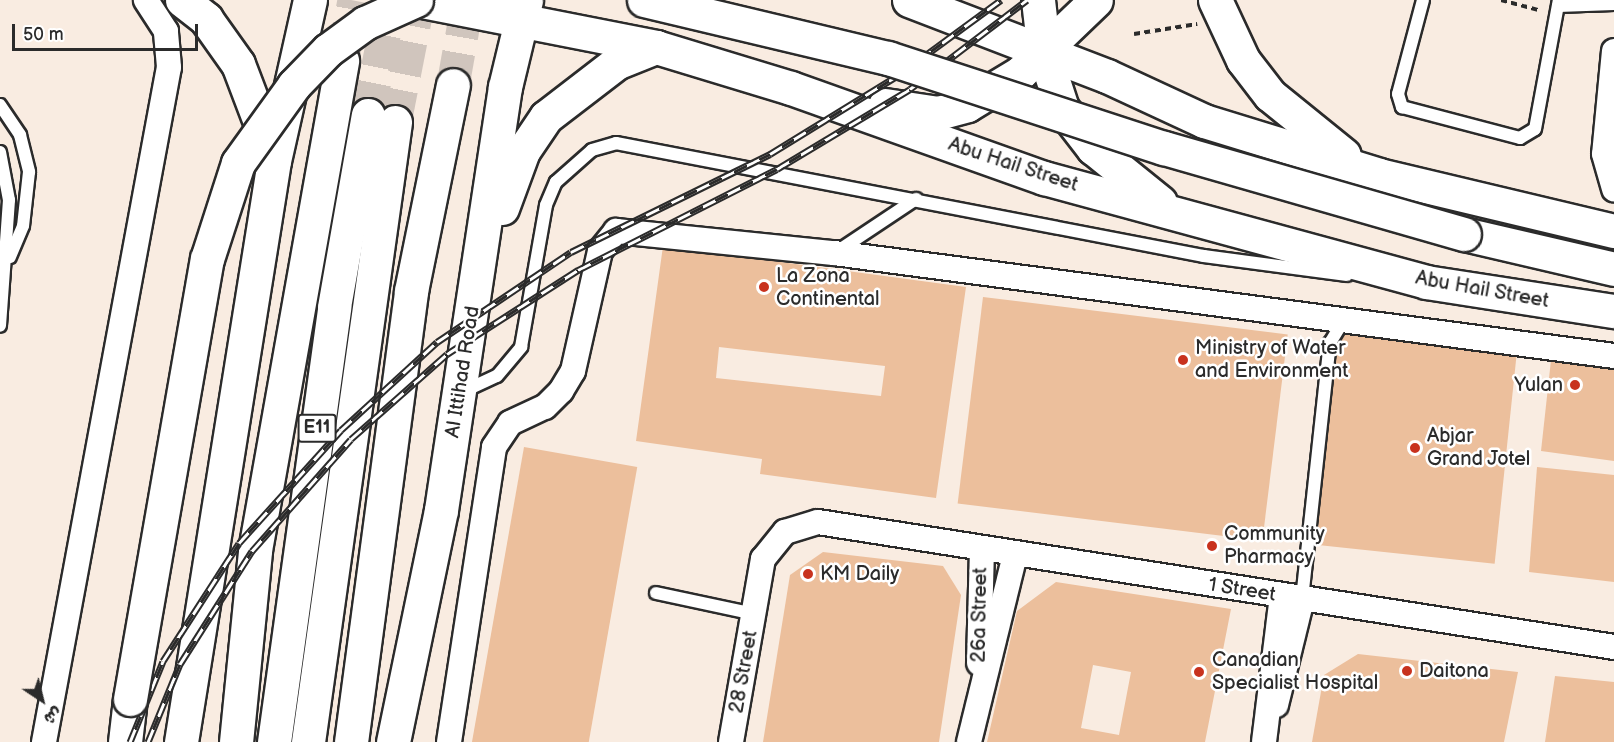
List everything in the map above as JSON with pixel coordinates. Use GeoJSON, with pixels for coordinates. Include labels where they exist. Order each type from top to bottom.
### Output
{"type":"FeatureCollection","features":[{"type":"Feature","properties":{"kind":"main road"},"geometry":{"type":"LineString","coordinates":[[182,0],[206,19],[238,64],[274,161]]}},
{"type":"Feature","properties":{"kind":"main road"},"geometry":{"type":"LineString","coordinates":[[181,742],[274,161],[310,0]]}},
{"type":"Feature","properties":{"kind":"main road"},"geometry":{"type":"LineString","coordinates":[[125,742],[130,699],[207,259],[238,163],[294,85],[365,23],[416,0]]}},
{"type":"Feature","properties":{"kind":"main road","name":"Abu Hail Street"},"geometry":{"type":"LineString","coordinates":[[416,0],[523,9],[791,88],[1044,178],[1426,282],[1614,311]]}},
{"type":"Feature","properties":{"kind":"main road"},"geometry":{"type":"LineString","coordinates":[[492,0],[523,9]]}},
{"type":"Feature","properties":{"kind":"main road"},"geometry":{"type":"LineString","coordinates":[[644,0],[888,58],[1164,148],[1464,234],[1614,269]]}},
{"type":"Feature","properties":{"kind":"main road"},"geometry":{"type":"LineString","coordinates":[[909,0],[1044,53],[1204,121],[1379,175],[1614,231]]}},
{"type":"Feature","properties":{"kind":"main road"},"geometry":{"type":"LineString","coordinates":[[1038,0],[1044,53],[1062,108],[1093,148],[1154,199],[1197,220]]}},
{"type":"Feature","properties":{"kind":"main road"},"geometry":{"type":"LineString","coordinates":[[791,88],[938,113],[997,89],[1044,53],[1096,0]]}},
{"type":"Feature","properties":{"kind":"main road","name":"Al Ittihad Road"},"geometry":{"type":"LineString","coordinates":[[393,742],[471,332],[505,87],[523,9]]}},
{"type":"Feature","properties":{"kind":"main road"},"geometry":{"type":"LineString","coordinates":[[1211,11],[1243,60],[1270,95],[1302,126],[1379,175]]}},
{"type":"Feature","properties":{"kind":"main road"},"geometry":{"type":"LineString","coordinates":[[471,332],[507,190],[523,151],[546,117],[578,88],[616,63],[656,47]]}},
{"type":"Feature","properties":{"kind":"main road"},"geometry":{"type":"LineString","coordinates":[[236,742],[255,550],[342,61]]}},
{"type":"Feature","properties":{"kind":"main road"},"geometry":{"type":"LineString","coordinates":[[351,742],[411,291],[453,85]]}},
{"type":"Feature","properties":{"kind":"main road","name":"E11"},"geometry":{"type":"LineString","coordinates":[[274,742],[334,307],[382,118],[308,742]]}},
{"type":"Feature","properties":{"kind":"street"},"geometry":{"type":"LineString","coordinates":[[44,742],[169,67],[166,31],[146,0]]}},
{"type":"Feature","properties":{"kind":"street"},"geometry":{"type":"LineString","coordinates":[[1614,51],[1610,125],[1604,154],[1614,190]]}},
{"type":"Feature","properties":{"kind":"street"},"geometry":{"type":"LineString","coordinates":[[449,742],[494,447],[510,423],[544,406],[561,391],[573,371],[606,239],[629,228],[834,253],[1342,323],[1614,356]]}},
{"type":"Feature","properties":{"kind":"street","name":"1 Street"},"geometry":{"type":"LineString","coordinates":[[755,608],[773,565],[794,543],[822,533],[869,533],[1614,647]]}},
{"type":"Feature","properties":{"kind":"street","name":"26a Street"},"geometry":{"type":"LineString","coordinates":[[980,680],[982,550]]}},
{"type":"Feature","properties":{"kind":"street","name":"26a Street"},"geometry":{"type":"LineString","coordinates":[[969,742],[980,680],[1015,555]]}},
{"type":"Feature","properties":{"kind":"street"},"geometry":{"type":"LineString","coordinates":[[1265,734],[1290,663],[1292,597]]}},
{"type":"Feature","properties":{"kind":"street","name":"28 Street"},"geometry":{"type":"LineString","coordinates":[[731,742],[755,608]]}},
{"type":"Feature","properties":{"kind":"lane"},"geometry":{"type":"LineString","coordinates":[[1423,0],[1398,94],[1402,107],[1520,138],[1535,129],[1558,3],[1614,4]]}},
{"type":"Feature","properties":{"kind":"lane"},"geometry":{"type":"LineString","coordinates":[[0,105],[20,135],[28,172],[23,226],[9,261]]}},
{"type":"Feature","properties":{"kind":"lane"},"geometry":{"type":"LineString","coordinates":[[460,392],[497,376],[521,347],[546,206],[571,163],[592,150],[616,143],[656,148],[1204,256],[1426,282]]}},
{"type":"Feature","properties":{"kind":"lane"},"geometry":{"type":"LineString","coordinates":[[0,152],[9,182],[9,261],[0,326]]}},
{"type":"Feature","properties":{"kind":"lane"},"geometry":{"type":"LineString","coordinates":[[834,253],[916,199]]}},
{"type":"Feature","properties":{"kind":"lane"},"geometry":{"type":"LineString","coordinates":[[1292,597],[1330,343],[1342,323]]}},
{"type":"Feature","properties":{"kind":"lane"},"geometry":{"type":"LineString","coordinates":[[656,594],[755,608]]}},
{"type":"Feature","properties":{"kind":"path"},"geometry":{"type":"LineString","coordinates":[[1134,34],[1211,11]]}},
{"type":"Feature","properties":{"kind":"building"},"geometry":{"type":"Polygon","coordinates":[[[663,246],[966,287],[936,498],[760,474],[762,459],[636,441],[663,246]],[[719,347],[716,378],[881,396],[885,366],[719,347]]]}},
{"type":"Feature","properties":{"kind":"building"},"geometry":{"type":"Polygon","coordinates":[[[983,297],[1288,334],[1262,541],[958,503],[983,297]]]}},
{"type":"Feature","properties":{"kind":"building","name":"Abjar Grand Jotel"},"geometry":{"type":"Polygon","coordinates":[[[1338,332],[1517,351],[1495,564],[1316,545],[1338,332]]]}},
{"type":"Feature","properties":{"kind":"building"},"geometry":{"type":"Polygon","coordinates":[[[1551,360],[1614,367],[1614,461],[1541,451],[1551,360]]]}},
{"type":"Feature","properties":{"kind":"building"},"geometry":{"type":"Polygon","coordinates":[[[524,447],[637,467],[589,742],[472,742],[524,447]]]}},
{"type":"Feature","properties":{"kind":"building"},"geometry":{"type":"Polygon","coordinates":[[[1537,467],[1614,475],[1614,582],[1529,572],[1537,467]]]}},
{"type":"Feature","properties":{"kind":"building"},"geometry":{"type":"Polygon","coordinates":[[[823,552],[943,566],[961,595],[939,742],[763,742],[790,575],[823,552]]]}},
{"type":"Feature","properties":{"kind":"building"},"geometry":{"type":"Polygon","coordinates":[[[1056,582],[1231,609],[1205,742],[987,742],[1017,611],[1056,582]],[[1093,665],[1081,728],[1119,735],[1131,672],[1093,665]]]}},
{"type":"Feature","properties":{"kind":"building"},"geometry":{"type":"Polygon","coordinates":[[[1358,654],[1518,672],[1504,742],[1312,742],[1324,675],[1358,654]]]}},
{"type":"Feature","properties":{"kind":"building"},"geometry":{"type":"Polygon","coordinates":[[[1555,676],[1614,682],[1614,742],[1545,742],[1555,676]]]}},
{"type":"Feature","properties":{"kind":"tunnel"},"geometry":{"type":"LineString","coordinates":[[343,57],[354,0]]}},
{"type":"Feature","properties":{"kind":"tunnel"},"geometry":{"type":"LineString","coordinates":[[368,115],[391,0]]}},
{"type":"Feature","properties":{"kind":"tunnel"},"geometry":{"type":"LineString","coordinates":[[395,122],[419,0]]}},
{"type":"Feature","properties":{"kind":"tunnel"},"geometry":{"type":"LineString","coordinates":[[453,85],[468,0]]}},
{"type":"Feature","properties":{"kind":"railway"},"geometry":{"type":"LineString","coordinates":[[130,742],[163,661],[239,543],[341,430],[437,342],[571,252],[770,154],[897,76],[1001,0]]}},
{"type":"Feature","properties":{"kind":"railway"},"geometry":{"type":"LineString","coordinates":[[148,742],[180,664],[252,551],[351,439],[447,354],[578,270],[777,169],[910,89],[1027,0]]}},
{"type":"Feature","properties":{"kind":"place","name":"La Zona Continental"},"geometry":{"type":"Point","coordinates":[764,287]}},
{"type":"Feature","properties":{"kind":"place","name":"Ministry of Water and Environment"},"geometry":{"type":"Point","coordinates":[1183,360]}},
{"type":"Feature","properties":{"kind":"place","name":"Yulan"},"geometry":{"type":"Point","coordinates":[1575,385]}},
{"type":"Feature","properties":{"kind":"place","name":"Abjar Grand Jotel"},"geometry":{"type":"Point","coordinates":[1415,448]}},
{"type":"Feature","properties":{"kind":"place","name":"Community Pharmacy"},"geometry":{"type":"Point","coordinates":[1212,546]}},
{"type":"Feature","properties":{"kind":"place","name":"KM Daily"},"geometry":{"type":"Point","coordinates":[808,574]}},
{"type":"Feature","properties":{"kind":"place","name":"Daitona"},"geometry":{"type":"Point","coordinates":[1407,671]}},
{"type":"Feature","properties":{"kind":"place","name":"Canadian Specialist Hospital"},"geometry":{"type":"Point","coordinates":[1199,672]}}]}
